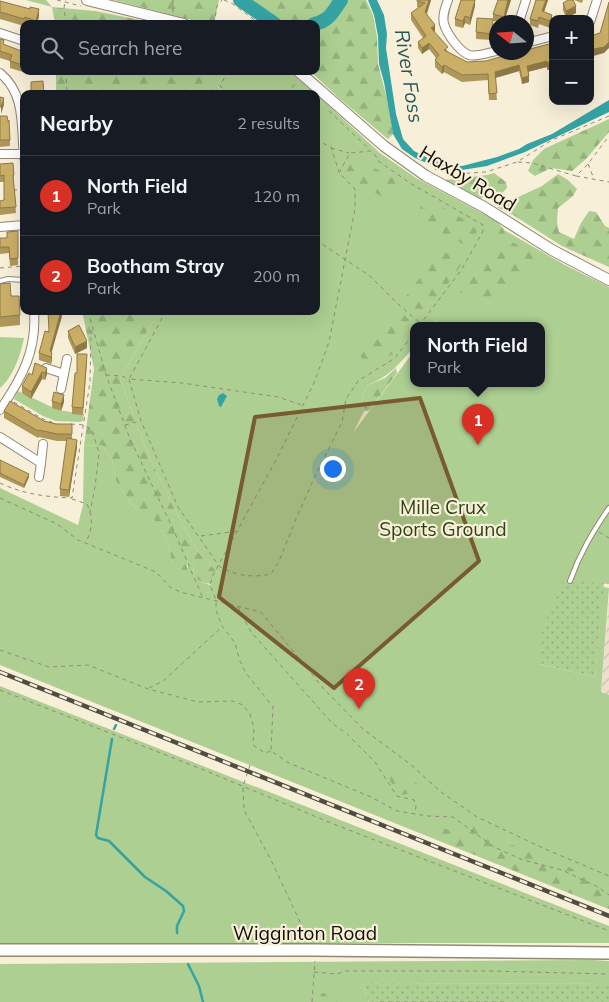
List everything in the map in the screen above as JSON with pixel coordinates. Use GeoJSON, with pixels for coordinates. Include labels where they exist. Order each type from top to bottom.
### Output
{"type":"FeatureCollection","features":[{"type":"Feature","properties":{"kind":"main road","name":"Wigginton Road"},"geometry":{"type":"LineString","coordinates":[[0,950],[313,950],[609,953]]}},
{"type":"Feature","properties":{"kind":"street"},"geometry":{"type":"LineString","coordinates":[[87,0],[166,20]]}},
{"type":"Feature","properties":{"kind":"street"},"geometry":{"type":"LineString","coordinates":[[448,0],[444,23],[460,49],[471,55],[489,52]]}},
{"type":"Feature","properties":{"kind":"street"},"geometry":{"type":"LineString","coordinates":[[521,15],[526,0]]}},
{"type":"Feature","properties":{"kind":"street"},"geometry":{"type":"LineString","coordinates":[[592,15],[597,0]]}},
{"type":"Feature","properties":{"kind":"street"},"geometry":{"type":"LineString","coordinates":[[0,33],[20,39]]}},
{"type":"Feature","properties":{"kind":"street"},"geometry":{"type":"LineString","coordinates":[[534,41],[549,37]]}},
{"type":"Feature","properties":{"kind":"street"},"geometry":{"type":"LineString","coordinates":[[0,73],[12,86],[20,104]]}},
{"type":"Feature","properties":{"kind":"street","name":"Haxby Road"},"geometry":{"type":"LineString","coordinates":[[303,75],[320,90]]}},
{"type":"Feature","properties":{"kind":"street","name":"Haxby Road"},"geometry":{"type":"LineString","coordinates":[[320,90],[384,146],[426,176],[484,207],[552,250],[609,280]]}},
{"type":"Feature","properties":{"kind":"street"},"geometry":{"type":"LineString","coordinates":[[0,154],[20,154]]}},
{"type":"Feature","properties":{"kind":"street"},"geometry":{"type":"LineString","coordinates":[[0,227],[20,225]]}},
{"type":"Feature","properties":{"kind":"street"},"geometry":{"type":"LineString","coordinates":[[0,410],[31,363],[35,333],[34,315]]}},
{"type":"Feature","properties":{"kind":"street"},"geometry":{"type":"LineString","coordinates":[[60,389],[67,358]]}},
{"type":"Feature","properties":{"kind":"street"},"geometry":{"type":"LineString","coordinates":[[46,368],[64,374]]}},
{"type":"Feature","properties":{"kind":"street"},"geometry":{"type":"LineString","coordinates":[[0,437],[41,463]]}},
{"type":"Feature","properties":{"kind":"street"},"geometry":{"type":"LineString","coordinates":[[39,477],[43,444]]}},
{"type":"Feature","properties":{"kind":"lane"},"geometry":{"type":"LineString","coordinates":[[0,281],[20,280]]}},
{"type":"Feature","properties":{"kind":"lane"},"geometry":{"type":"LineString","coordinates":[[570,581],[578,558],[609,508]]}},
{"type":"Feature","properties":{"kind":"path"},"geometry":{"type":"LineString","coordinates":[[57,0],[88,8],[98,4]]}},
{"type":"Feature","properties":{"kind":"path"},"geometry":{"type":"LineString","coordinates":[[173,0],[178,20]]}},
{"type":"Feature","properties":{"kind":"path"},"geometry":{"type":"LineString","coordinates":[[215,20],[217,6],[223,0],[233,4],[255,20]]}},
{"type":"Feature","properties":{"kind":"path"},"geometry":{"type":"LineString","coordinates":[[66,1],[66,20]]}},
{"type":"Feature","properties":{"kind":"path"},"geometry":{"type":"LineString","coordinates":[[66,75],[67,90]]}},
{"type":"Feature","properties":{"kind":"path"},"geometry":{"type":"LineString","coordinates":[[224,90],[220,86],[226,75]]}},
{"type":"Feature","properties":{"kind":"path"},"geometry":{"type":"LineString","coordinates":[[290,90],[296,82],[303,86]]}},
{"type":"Feature","properties":{"kind":"path"},"geometry":{"type":"LineString","coordinates":[[323,106],[376,156],[377,160],[410,183],[484,226],[483,232],[462,270],[422,322]]}},
{"type":"Feature","properties":{"kind":"path"},"geometry":{"type":"LineString","coordinates":[[434,171],[437,169],[455,174],[486,172],[517,162],[552,140],[609,116]]}},
{"type":"Feature","properties":{"kind":"path"},"geometry":{"type":"LineString","coordinates":[[576,176],[588,164],[609,136]]}},
{"type":"Feature","properties":{"kind":"path"},"geometry":{"type":"LineString","coordinates":[[320,142],[350,153],[370,151]]}},
{"type":"Feature","properties":{"kind":"path"},"geometry":{"type":"LineString","coordinates":[[271,751],[273,707],[246,673],[240,661],[235,642],[222,626],[210,584],[314,383],[329,342],[355,208],[355,189],[339,173],[331,147]]}},
{"type":"Feature","properties":{"kind":"path"},"geometry":{"type":"LineString","coordinates":[[339,173],[350,153]]}},
{"type":"Feature","properties":{"kind":"path"},"geometry":{"type":"LineString","coordinates":[[517,162],[532,163],[576,176],[609,182]]}},
{"type":"Feature","properties":{"kind":"path"},"geometry":{"type":"LineString","coordinates":[[588,164],[594,179]]}},
{"type":"Feature","properties":{"kind":"path"},"geometry":{"type":"LineString","coordinates":[[8,191],[20,190]]}},
{"type":"Feature","properties":{"kind":"path"},"geometry":{"type":"LineString","coordinates":[[320,243],[370,276],[417,322]]}},
{"type":"Feature","properties":{"kind":"path"},"geometry":{"type":"LineString","coordinates":[[0,268],[20,266]]}},
{"type":"Feature","properties":{"kind":"path"},"geometry":{"type":"LineString","coordinates":[[89,315],[106,375],[124,426],[202,597]]}},
{"type":"Feature","properties":{"kind":"path"},"geometry":{"type":"LineString","coordinates":[[164,315],[129,378],[141,421],[178,507],[200,536],[219,566],[239,575],[257,577],[271,574],[279,561],[316,474],[342,422],[346,399],[358,381],[395,358],[410,338]]}},
{"type":"Feature","properties":{"kind":"path"},"geometry":{"type":"LineString","coordinates":[[72,498],[90,382],[91,331],[93,328]]}},
{"type":"Feature","properties":{"kind":"path"},"geometry":{"type":"LineString","coordinates":[[106,375],[182,383],[278,397],[303,405]]}},
{"type":"Feature","properties":{"kind":"path"},"geometry":{"type":"LineString","coordinates":[[8,398],[43,419],[56,424],[84,425],[92,430],[99,453],[90,512]]}},
{"type":"Feature","properties":{"kind":"path"},"geometry":{"type":"LineString","coordinates":[[124,426],[141,421]]}},
{"type":"Feature","properties":{"kind":"path"},"geometry":{"type":"LineString","coordinates":[[0,483],[13,489],[36,495],[72,498],[87,504],[92,520],[91,532],[86,543]]}},
{"type":"Feature","properties":{"kind":"path"},"geometry":{"type":"LineString","coordinates":[[0,498],[57,524],[78,540],[156,572],[170,587],[180,592],[260,612],[322,688],[363,729],[410,764],[441,792],[477,816],[545,849],[609,876]]}},
{"type":"Feature","properties":{"kind":"path"},"geometry":{"type":"LineString","coordinates":[[596,528],[601,534],[609,538]]}},
{"type":"Feature","properties":{"kind":"path"},"geometry":{"type":"LineString","coordinates":[[200,536],[238,531]]}},
{"type":"Feature","properties":{"kind":"path"},"geometry":{"type":"LineString","coordinates":[[238,607],[251,632],[332,723],[347,734],[375,762],[397,796],[414,800],[416,806],[415,814]]}},
{"type":"Feature","properties":{"kind":"path"},"geometry":{"type":"LineString","coordinates":[[148,689],[163,681],[222,626]]}},
{"type":"Feature","properties":{"kind":"path"},"geometry":{"type":"LineString","coordinates":[[0,650],[49,667],[88,665],[148,689],[198,702],[232,702],[243,705],[250,714],[254,728],[253,745],[265,753],[271,751]]}},
{"type":"Feature","properties":{"kind":"path"},"geometry":{"type":"LineString","coordinates":[[0,690],[199,768],[331,823],[609,931]]}},
{"type":"Feature","properties":{"kind":"path"},"geometry":{"type":"LineString","coordinates":[[271,751],[289,763],[371,797],[397,811],[453,817],[494,847],[523,860],[562,870],[598,887],[609,895]]}},
{"type":"Feature","properties":{"kind":"path"},"geometry":{"type":"LineString","coordinates":[[250,765],[243,786],[244,810],[271,860],[313,950],[312,1002]]}},
{"type":"Feature","properties":{"kind":"path"},"geometry":{"type":"LineString","coordinates":[[314,972],[337,974],[360,971],[489,971],[609,974]]}},
{"type":"Feature","properties":{"kind":"path"},"geometry":{"type":"LineString","coordinates":[[380,1002],[505,1002]]}},
{"type":"Feature","properties":{"kind":"highlighted area"},"geometry":{"type":"Polygon","coordinates":[[[420,398],[479,561],[334,688],[219,597],[255,417],[420,398]]]}},
{"type":"Feature","properties":{"kind":"shaded area"},"geometry":{"type":"Polygon","coordinates":[[[609,598],[609,695],[601,693],[609,598]]]}},
{"type":"Feature","properties":{"kind":"green space"},"geometry":{"type":"Polygon","coordinates":[[[26,0],[46,0],[52,7],[26,0]]]}},
{"type":"Feature","properties":{"kind":"green space"},"geometry":{"type":"Polygon","coordinates":[[[114,0],[219,0],[215,20],[192,20],[114,0]]]}},
{"type":"Feature","properties":{"kind":"green space"},"geometry":{"type":"Polygon","coordinates":[[[248,0],[340,0],[314,20],[276,20],[248,0]]]}},
{"type":"Feature","properties":{"kind":"green space"},"geometry":{"type":"Polygon","coordinates":[[[346,0],[366,0],[373,15],[377,37],[378,64],[393,134],[388,139],[314,75],[320,75],[320,26],[334,17],[346,0]]]}},
{"type":"Feature","properties":{"kind":"green space"},"geometry":{"type":"Polygon","coordinates":[[[52,7],[95,11],[140,20],[54,20],[52,7]]]}},
{"type":"Feature","properties":{"kind":"green space"},"geometry":{"type":"Polygon","coordinates":[[[56,75],[223,75],[217,86],[221,90],[56,90],[56,75]]]}},
{"type":"Feature","properties":{"kind":"green space"},"geometry":{"type":"Polygon","coordinates":[[[223,75],[293,75],[311,90],[221,90],[217,86],[223,75]]]}},
{"type":"Feature","properties":{"kind":"green space","name":"Mille Crux Sports Ground"},"geometry":{"type":"Polygon","coordinates":[[[320,98],[380,153],[416,178],[497,221],[504,230],[565,265],[609,287],[609,584],[563,581],[540,664],[595,677],[603,587],[609,588],[601,692],[609,695],[609,909],[0,665],[0,488],[78,525],[83,505],[84,446],[103,446],[112,460],[116,481],[129,501],[137,509],[154,518],[169,545],[172,564],[181,570],[188,567],[187,560],[193,564],[194,577],[210,585],[219,574],[197,551],[172,504],[147,452],[120,379],[157,315],[320,315],[320,98]]]}},
{"type":"Feature","properties":{"kind":"green space"},"geometry":{"type":"Polygon","coordinates":[[[609,119],[609,132],[586,159],[572,171],[551,168],[535,176],[528,171],[533,160],[544,149],[609,119]]]}},
{"type":"Feature","properties":{"kind":"green space"},"geometry":{"type":"Polygon","coordinates":[[[355,157],[405,185],[395,204],[344,175],[355,157]]]}},
{"type":"Feature","properties":{"kind":"green space"},"geometry":{"type":"Polygon","coordinates":[[[494,173],[506,182],[507,188],[502,193],[489,191],[481,199],[445,180],[487,175],[494,173]]]}},
{"type":"Feature","properties":{"kind":"green space"},"geometry":{"type":"Polygon","coordinates":[[[558,174],[577,189],[573,196],[558,208],[557,222],[559,232],[574,239],[589,211],[596,212],[605,226],[609,228],[609,267],[562,246],[497,207],[542,186],[558,174]]]}},
{"type":"Feature","properties":{"kind":"green space"},"geometry":{"type":"Polygon","coordinates":[[[426,198],[479,228],[468,247],[415,217],[426,198]]]}},
{"type":"Feature","properties":{"kind":"green space"},"geometry":{"type":"Polygon","coordinates":[[[502,227],[506,238],[543,260],[516,286],[498,297],[483,300],[460,292],[488,252],[502,227]]]}},
{"type":"Feature","properties":{"kind":"green space"},"geometry":{"type":"Polygon","coordinates":[[[441,249],[462,264],[424,317],[402,302],[441,249]]]}},
{"type":"Feature","properties":{"kind":"green space"},"geometry":{"type":"Polygon","coordinates":[[[396,308],[412,322],[410,322],[410,333],[393,354],[370,365],[358,355],[396,308]]]}},
{"type":"Feature","properties":{"kind":"green space"},"geometry":{"type":"Polygon","coordinates":[[[83,315],[157,315],[120,379],[147,452],[172,504],[197,551],[219,574],[217,581],[214,583],[208,584],[194,577],[193,564],[187,561],[187,570],[181,570],[172,565],[169,545],[154,519],[137,509],[129,501],[116,481],[112,460],[103,446],[84,446],[94,369],[83,315]]]}},
{"type":"Feature","properties":{"kind":"green space"},"geometry":{"type":"Polygon","coordinates":[[[0,337],[24,338],[16,365],[9,378],[0,388],[0,337]]]}},
{"type":"Feature","properties":{"kind":"green space"},"geometry":{"type":"Polygon","coordinates":[[[396,368],[397,373],[369,411],[364,411],[362,397],[368,385],[385,378],[396,368]]]}},
{"type":"Feature","properties":{"kind":"green space"},"geometry":{"type":"Polygon","coordinates":[[[18,391],[58,410],[84,414],[83,421],[56,421],[43,416],[14,399],[18,391]]]}},
{"type":"Feature","properties":{"kind":"green space"},"geometry":{"type":"Polygon","coordinates":[[[563,581],[604,583],[595,677],[540,664],[542,630],[563,581]]]}},
{"type":"Feature","properties":{"kind":"green space"},"geometry":{"type":"Polygon","coordinates":[[[0,686],[609,926],[609,943],[0,943],[0,686]]]}},
{"type":"Feature","properties":{"kind":"green space"},"geometry":{"type":"Polygon","coordinates":[[[391,765],[427,791],[401,795],[390,781],[391,765]]]}},
{"type":"Feature","properties":{"kind":"green space"},"geometry":{"type":"Polygon","coordinates":[[[467,820],[488,833],[526,851],[609,884],[609,909],[423,834],[441,827],[459,834],[467,820]]]}},
{"type":"Feature","properties":{"kind":"green space"},"geometry":{"type":"Polygon","coordinates":[[[609,961],[609,984],[362,983],[369,1002],[0,1002],[0,964],[609,961]]]}},
{"type":"Feature","properties":{"kind":"green space"},"geometry":{"type":"Polygon","coordinates":[[[362,983],[609,984],[609,1002],[369,1002],[362,983]]]}},
{"type":"Feature","properties":{"kind":"green space"},"geometry":{"type":"Polygon","coordinates":[[[322,993],[340,995],[354,1002],[318,1002],[322,993]]]}},
{"type":"Feature","properties":{"kind":"water"},"geometry":{"type":"Polygon","coordinates":[[[368,0],[377,0],[384,15],[387,34],[386,48],[396,114],[403,139],[414,151],[434,161],[462,166],[497,157],[552,134],[609,100],[609,112],[525,152],[487,166],[454,170],[436,167],[415,158],[402,149],[393,134],[379,64],[378,36],[374,15],[368,0]]]}},
{"type":"Feature","properties":{"kind":"water"},"geometry":{"type":"Polygon","coordinates":[[[223,393],[227,396],[221,407],[217,399],[223,393]]]}},
{"type":"Feature","properties":{"kind":"building"},"geometry":{"type":"Polygon","coordinates":[[[429,0],[425,12],[435,25],[431,28],[448,47],[444,50],[467,62],[534,60],[534,48],[549,44],[549,63],[547,63],[547,61],[527,66],[529,76],[522,78],[519,65],[495,72],[497,93],[489,94],[488,74],[462,75],[444,65],[442,67],[435,60],[439,55],[429,43],[422,48],[418,42],[426,36],[411,13],[425,3],[417,1],[429,0]]]}},
{"type":"Feature","properties":{"kind":"building"},"geometry":{"type":"Polygon","coordinates":[[[461,0],[475,0],[470,18],[465,16],[463,21],[455,19],[461,0]]]}},
{"type":"Feature","properties":{"kind":"building"},"geometry":{"type":"Polygon","coordinates":[[[498,0],[508,0],[504,15],[493,14],[498,0]]]}},
{"type":"Feature","properties":{"kind":"building"},"geometry":{"type":"Polygon","coordinates":[[[536,0],[546,0],[542,11],[552,15],[549,15],[549,21],[539,17],[538,21],[534,20],[534,15],[531,15],[536,0]]]}},
{"type":"Feature","properties":{"kind":"building"},"geometry":{"type":"Polygon","coordinates":[[[573,0],[576,6],[566,11],[563,3],[573,0]]]}},
{"type":"Feature","properties":{"kind":"building"},"geometry":{"type":"Polygon","coordinates":[[[0,1],[30,9],[30,7],[39,9],[36,20],[25,17],[24,19],[0,12],[0,1]]]}},
{"type":"Feature","properties":{"kind":"building"},"geometry":{"type":"Polygon","coordinates":[[[609,2],[609,42],[604,47],[594,49],[594,35],[600,33],[609,2]]]}},
{"type":"Feature","properties":{"kind":"building"},"geometry":{"type":"Polygon","coordinates":[[[477,18],[489,19],[489,34],[476,32],[477,18]]]}},
{"type":"Feature","properties":{"kind":"building"},"geometry":{"type":"Polygon","coordinates":[[[0,39],[4,40],[3,44],[20,50],[20,64],[10,61],[12,55],[0,51],[0,39]]]}},
{"type":"Feature","properties":{"kind":"building"},"geometry":{"type":"Polygon","coordinates":[[[43,81],[44,90],[31,90],[31,82],[43,81]]]}},
{"type":"Feature","properties":{"kind":"building"},"geometry":{"type":"Polygon","coordinates":[[[0,97],[4,98],[1,107],[0,107],[0,97]]]}},
{"type":"Feature","properties":{"kind":"building"},"geometry":{"type":"Polygon","coordinates":[[[0,116],[7,116],[9,120],[10,140],[0,140],[0,116]]]}},
{"type":"Feature","properties":{"kind":"building"},"geometry":{"type":"Polygon","coordinates":[[[13,163],[16,207],[0,208],[0,201],[4,200],[4,175],[0,176],[0,164],[13,163]]]}},
{"type":"Feature","properties":{"kind":"building"},"geometry":{"type":"Polygon","coordinates":[[[18,231],[18,258],[10,259],[9,247],[0,247],[0,238],[7,238],[7,232],[18,231]]]}},
{"type":"Feature","properties":{"kind":"building"},"geometry":{"type":"Polygon","coordinates":[[[10,283],[11,296],[19,296],[20,315],[0,317],[0,284],[10,283]]]}},
{"type":"Feature","properties":{"kind":"building"},"geometry":{"type":"Polygon","coordinates":[[[48,315],[60,315],[50,351],[52,353],[51,357],[39,353],[45,331],[49,332],[48,315]]]}},
{"type":"Feature","properties":{"kind":"building"},"geometry":{"type":"Polygon","coordinates":[[[79,325],[87,341],[75,347],[68,331],[79,325]]]}},
{"type":"Feature","properties":{"kind":"building"},"geometry":{"type":"Polygon","coordinates":[[[77,354],[87,354],[83,408],[72,407],[75,373],[77,373],[77,354]]]}},
{"type":"Feature","properties":{"kind":"building"},"geometry":{"type":"Polygon","coordinates":[[[35,363],[47,368],[45,373],[42,372],[31,392],[22,386],[29,373],[32,375],[35,363]]]}},
{"type":"Feature","properties":{"kind":"building"},"geometry":{"type":"Polygon","coordinates":[[[54,392],[64,395],[61,404],[52,401],[54,392]]]}},
{"type":"Feature","properties":{"kind":"building"},"geometry":{"type":"Polygon","coordinates":[[[10,401],[44,421],[56,424],[72,424],[72,434],[38,431],[4,411],[10,401]]]}},
{"type":"Feature","properties":{"kind":"building"},"geometry":{"type":"Polygon","coordinates":[[[67,438],[77,440],[69,490],[60,489],[67,438]]]}},
{"type":"Feature","properties":{"kind":"building"},"geometry":{"type":"Polygon","coordinates":[[[0,460],[29,474],[24,485],[0,473],[0,460]]]}},
{"type":"Feature","properties":{"kind":"waterway","name":"River Foss"},"geometry":{"type":"LineString","coordinates":[[240,0],[269,20]]}},
{"type":"Feature","properties":{"kind":"waterway","name":"River Foss"},"geometry":{"type":"LineString","coordinates":[[320,22],[333,12],[341,0]]}},
{"type":"Feature","properties":{"kind":"waterway"},"geometry":{"type":"LineString","coordinates":[[114,729],[116,725]]}},
{"type":"Feature","properties":{"kind":"waterway"},"geometry":{"type":"LineString","coordinates":[[112,739],[96,835],[98,838],[109,841],[145,877],[166,891],[183,906],[184,911],[177,926],[177,933]]}},
{"type":"Feature","properties":{"kind":"waterway"},"geometry":{"type":"LineString","coordinates":[[188,964],[199,986],[203,1002]]}},
{"type":"Feature","properties":{"kind":"railway"},"geometry":{"type":"LineString","coordinates":[[0,672],[609,916]]}},
{"type":"Feature","properties":{"kind":"place","name":"North Field"},"geometry":{"type":"Point","coordinates":[478,445]}},
{"type":"Feature","properties":{"kind":"place","name":"Bootham Stray"},"geometry":{"type":"Point","coordinates":[359,709]}}]}
